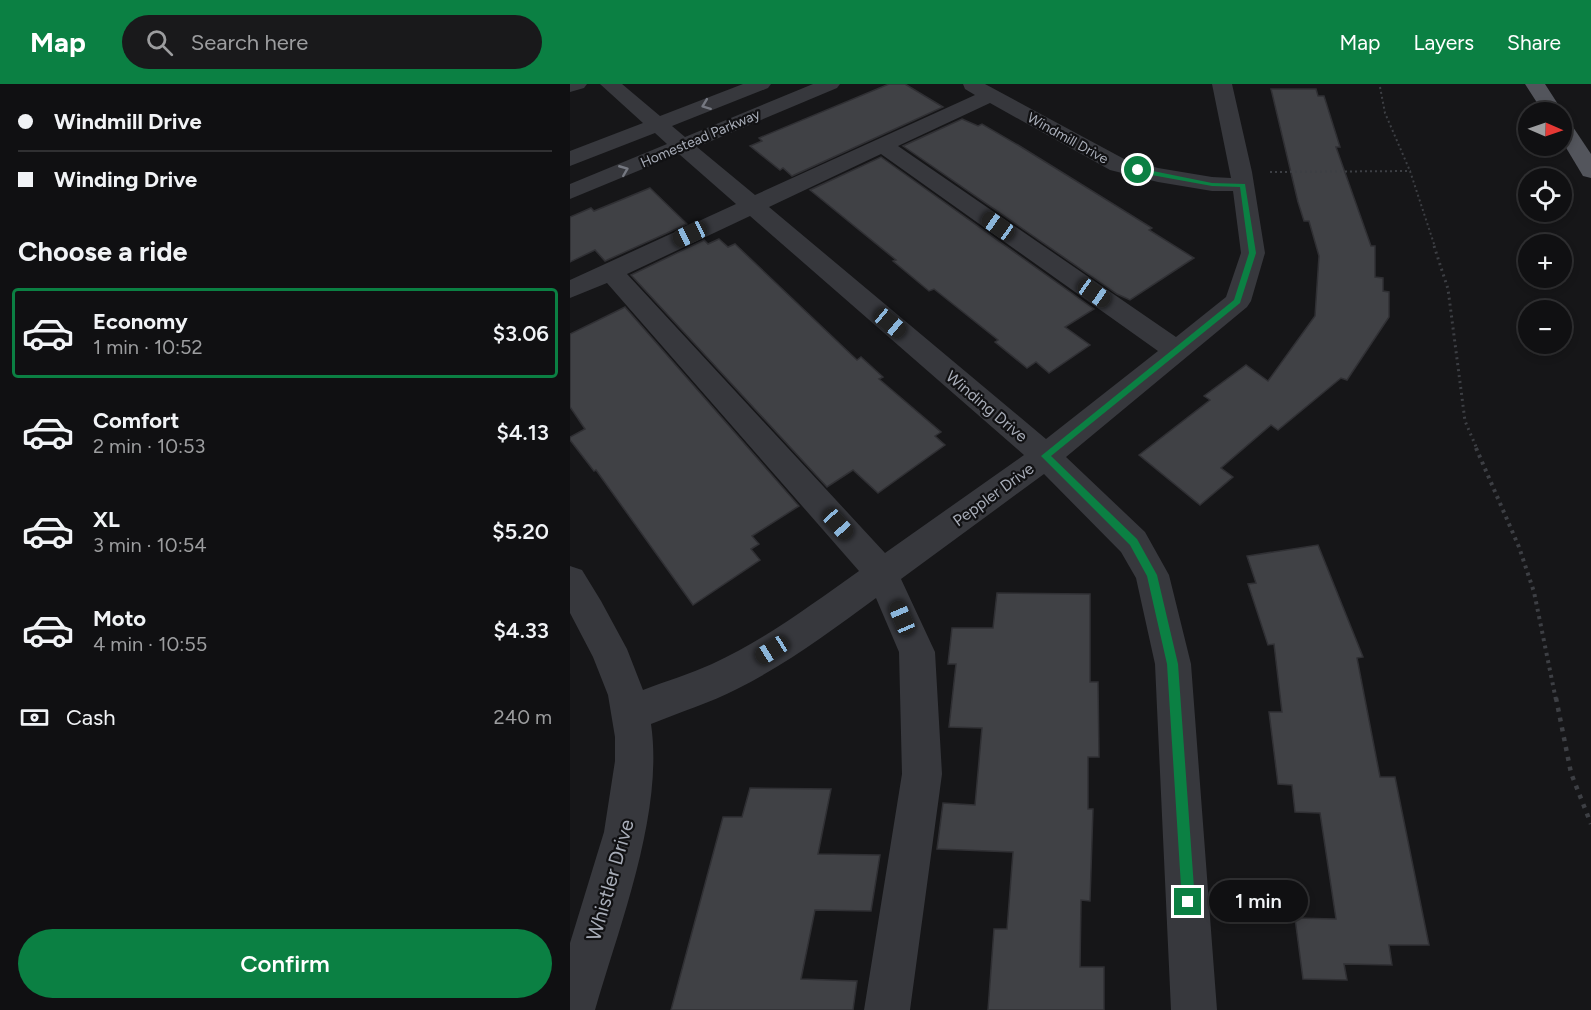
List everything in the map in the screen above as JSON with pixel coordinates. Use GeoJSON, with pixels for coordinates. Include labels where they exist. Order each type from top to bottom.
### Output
{"type":"FeatureCollection","features":[{"type":"Feature","properties":{"kind":"main road"},"geometry":{"type":"LineString","coordinates":[[1535,84],[1547,102]]}},
{"type":"Feature","properties":{"kind":"main road"},"geometry":{"type":"LineString","coordinates":[[1572,141],[1591,171]]}},
{"type":"Feature","properties":{"kind":"street"},"geometry":{"type":"LineString","coordinates":[[570,86],[577,84]]}},
{"type":"Feature","properties":{"kind":"street","name":"Winding Drive"},"geometry":{"type":"LineString","coordinates":[[610,84],[1046,456],[1133,542],[1152,575],[1173,664],[1194,1010]]}},
{"type":"Feature","properties":{"kind":"street","name":"Homestead Parkway"},"geometry":{"type":"LineString","coordinates":[[570,159],[760,84]]}},
{"type":"Feature","properties":{"kind":"street","name":"Homestead Parkway"},"geometry":{"type":"LineString","coordinates":[[570,192],[830,84]]}},
{"type":"Feature","properties":{"kind":"street","name":"Peppler Drive"},"geometry":{"type":"LineString","coordinates":[[631,713],[722,678],[791,639],[1046,456],[1238,301],[1253,253],[1254,178],[1222,84]]}},
{"type":"Feature","properties":{"kind":"street"},"geometry":{"type":"LineString","coordinates":[[570,290],[882,146],[980,89]]}},
{"type":"Feature","properties":{"kind":"street","name":"Windmill Drive"},"geometry":{"type":"LineString","coordinates":[[980,89],[1118,165],[1158,176],[1212,184],[1254,178]]}},
{"type":"Feature","properties":{"kind":"street"},"geometry":{"type":"LineString","coordinates":[[882,146],[1177,351]]}},
{"type":"Feature","properties":{"kind":"street"},"geometry":{"type":"LineString","coordinates":[[611,272],[882,573],[917,652],[922,774],[887,1010]]}},
{"type":"Feature","properties":{"kind":"street","name":"Whistler Drive"},"geometry":{"type":"LineString","coordinates":[[570,581],[598,628],[618,668],[631,713],[635,767],[627,829],[572,1010]]}},
{"type":"Feature","properties":{"kind":"path"},"geometry":{"type":"LineString","coordinates":[[1380,87],[1385,113],[1410,171],[1448,289],[1465,421],[1519,547],[1534,592],[1571,773],[1591,824]]}},
{"type":"Feature","properties":{"kind":"path"},"geometry":{"type":"LineString","coordinates":[[1254,178],[1410,171]]}},
{"type":"Feature","properties":{"kind":"building"},"geometry":{"type":"Polygon","coordinates":[[[889,84],[905,84],[943,107],[792,176],[783,168],[780,170],[750,146],[762,141],[759,138],[889,84]]]}},
{"type":"Feature","properties":{"kind":"building"},"geometry":{"type":"Polygon","coordinates":[[[1271,89],[1316,89],[1318,96],[1324,96],[1340,147],[1336,147],[1371,246],[1375,246],[1375,277],[1383,278],[1383,291],[1389,292],[1389,317],[1347,380],[1341,378],[1278,430],[1271,425],[1221,468],[1233,477],[1200,505],[1139,455],[1210,400],[1204,396],[1246,365],[1268,381],[1315,316],[1319,256],[1309,221],[1304,221],[1298,202],[1271,89]]]}},
{"type":"Feature","properties":{"kind":"building"},"geometry":{"type":"Polygon","coordinates":[[[962,119],[978,126],[982,124],[1018,145],[1152,228],[1149,230],[1194,258],[1130,300],[1117,294],[903,146],[962,119]]]}},
{"type":"Feature","properties":{"kind":"building"},"geometry":{"type":"Polygon","coordinates":[[[881,157],[1094,309],[1065,327],[1090,345],[1049,373],[1036,362],[1027,368],[995,342],[998,340],[934,289],[929,291],[893,261],[896,260],[810,190],[881,157]]]}},
{"type":"Feature","properties":{"kind":"building"},"geometry":{"type":"Polygon","coordinates":[[[650,188],[687,224],[605,261],[595,250],[570,262],[570,217],[591,208],[594,211],[650,188]]]}},
{"type":"Feature","properties":{"kind":"building"},"geometry":{"type":"Polygon","coordinates":[[[719,239],[728,247],[735,244],[857,360],[861,357],[883,377],[879,379],[941,432],[935,436],[945,445],[878,493],[853,470],[827,487],[631,275],[704,240],[708,244],[719,239]]]}},
{"type":"Feature","properties":{"kind":"building"},"geometry":{"type":"Polygon","coordinates":[[[625,307],[799,506],[752,536],[759,544],[751,549],[760,560],[693,605],[596,470],[594,471],[570,440],[570,437],[585,429],[570,407],[570,334],[625,307]]]}},
{"type":"Feature","properties":{"kind":"building"},"geometry":{"type":"Polygon","coordinates":[[[1318,545],[1363,657],[1357,658],[1380,777],[1395,777],[1429,945],[1389,945],[1392,965],[1344,964],[1347,980],[1303,979],[1295,918],[1336,919],[1320,813],[1295,812],[1292,785],[1278,784],[1269,712],[1282,712],[1274,644],[1268,645],[1248,584],[1256,583],[1247,556],[1318,545]]]}},
{"type":"Feature","properties":{"kind":"building"},"geometry":{"type":"Polygon","coordinates":[[[997,593],[1090,594],[1090,682],[1098,682],[1099,757],[1088,757],[1088,809],[1093,809],[1090,901],[1081,900],[1080,967],[1104,967],[1104,1010],[988,1010],[994,929],[1007,929],[1013,852],[937,849],[943,803],[975,805],[982,728],[949,727],[956,664],[948,664],[952,628],[993,628],[997,593]]]}},
{"type":"Feature","properties":{"kind":"building"},"geometry":{"type":"Polygon","coordinates":[[[750,788],[831,789],[818,854],[880,855],[871,911],[815,910],[801,979],[857,981],[853,1010],[671,1010],[723,817],[742,817],[750,788]]]}},
{"type":"Feature","properties":{"kind":"route"},"geometry":{"type":"LineString","coordinates":[[1138,170],[1158,176],[1212,184],[1243,185],[1253,253],[1238,301],[1046,456],[1084,491],[1133,542],[1152,575],[1173,664],[1188,902]]}}]}
